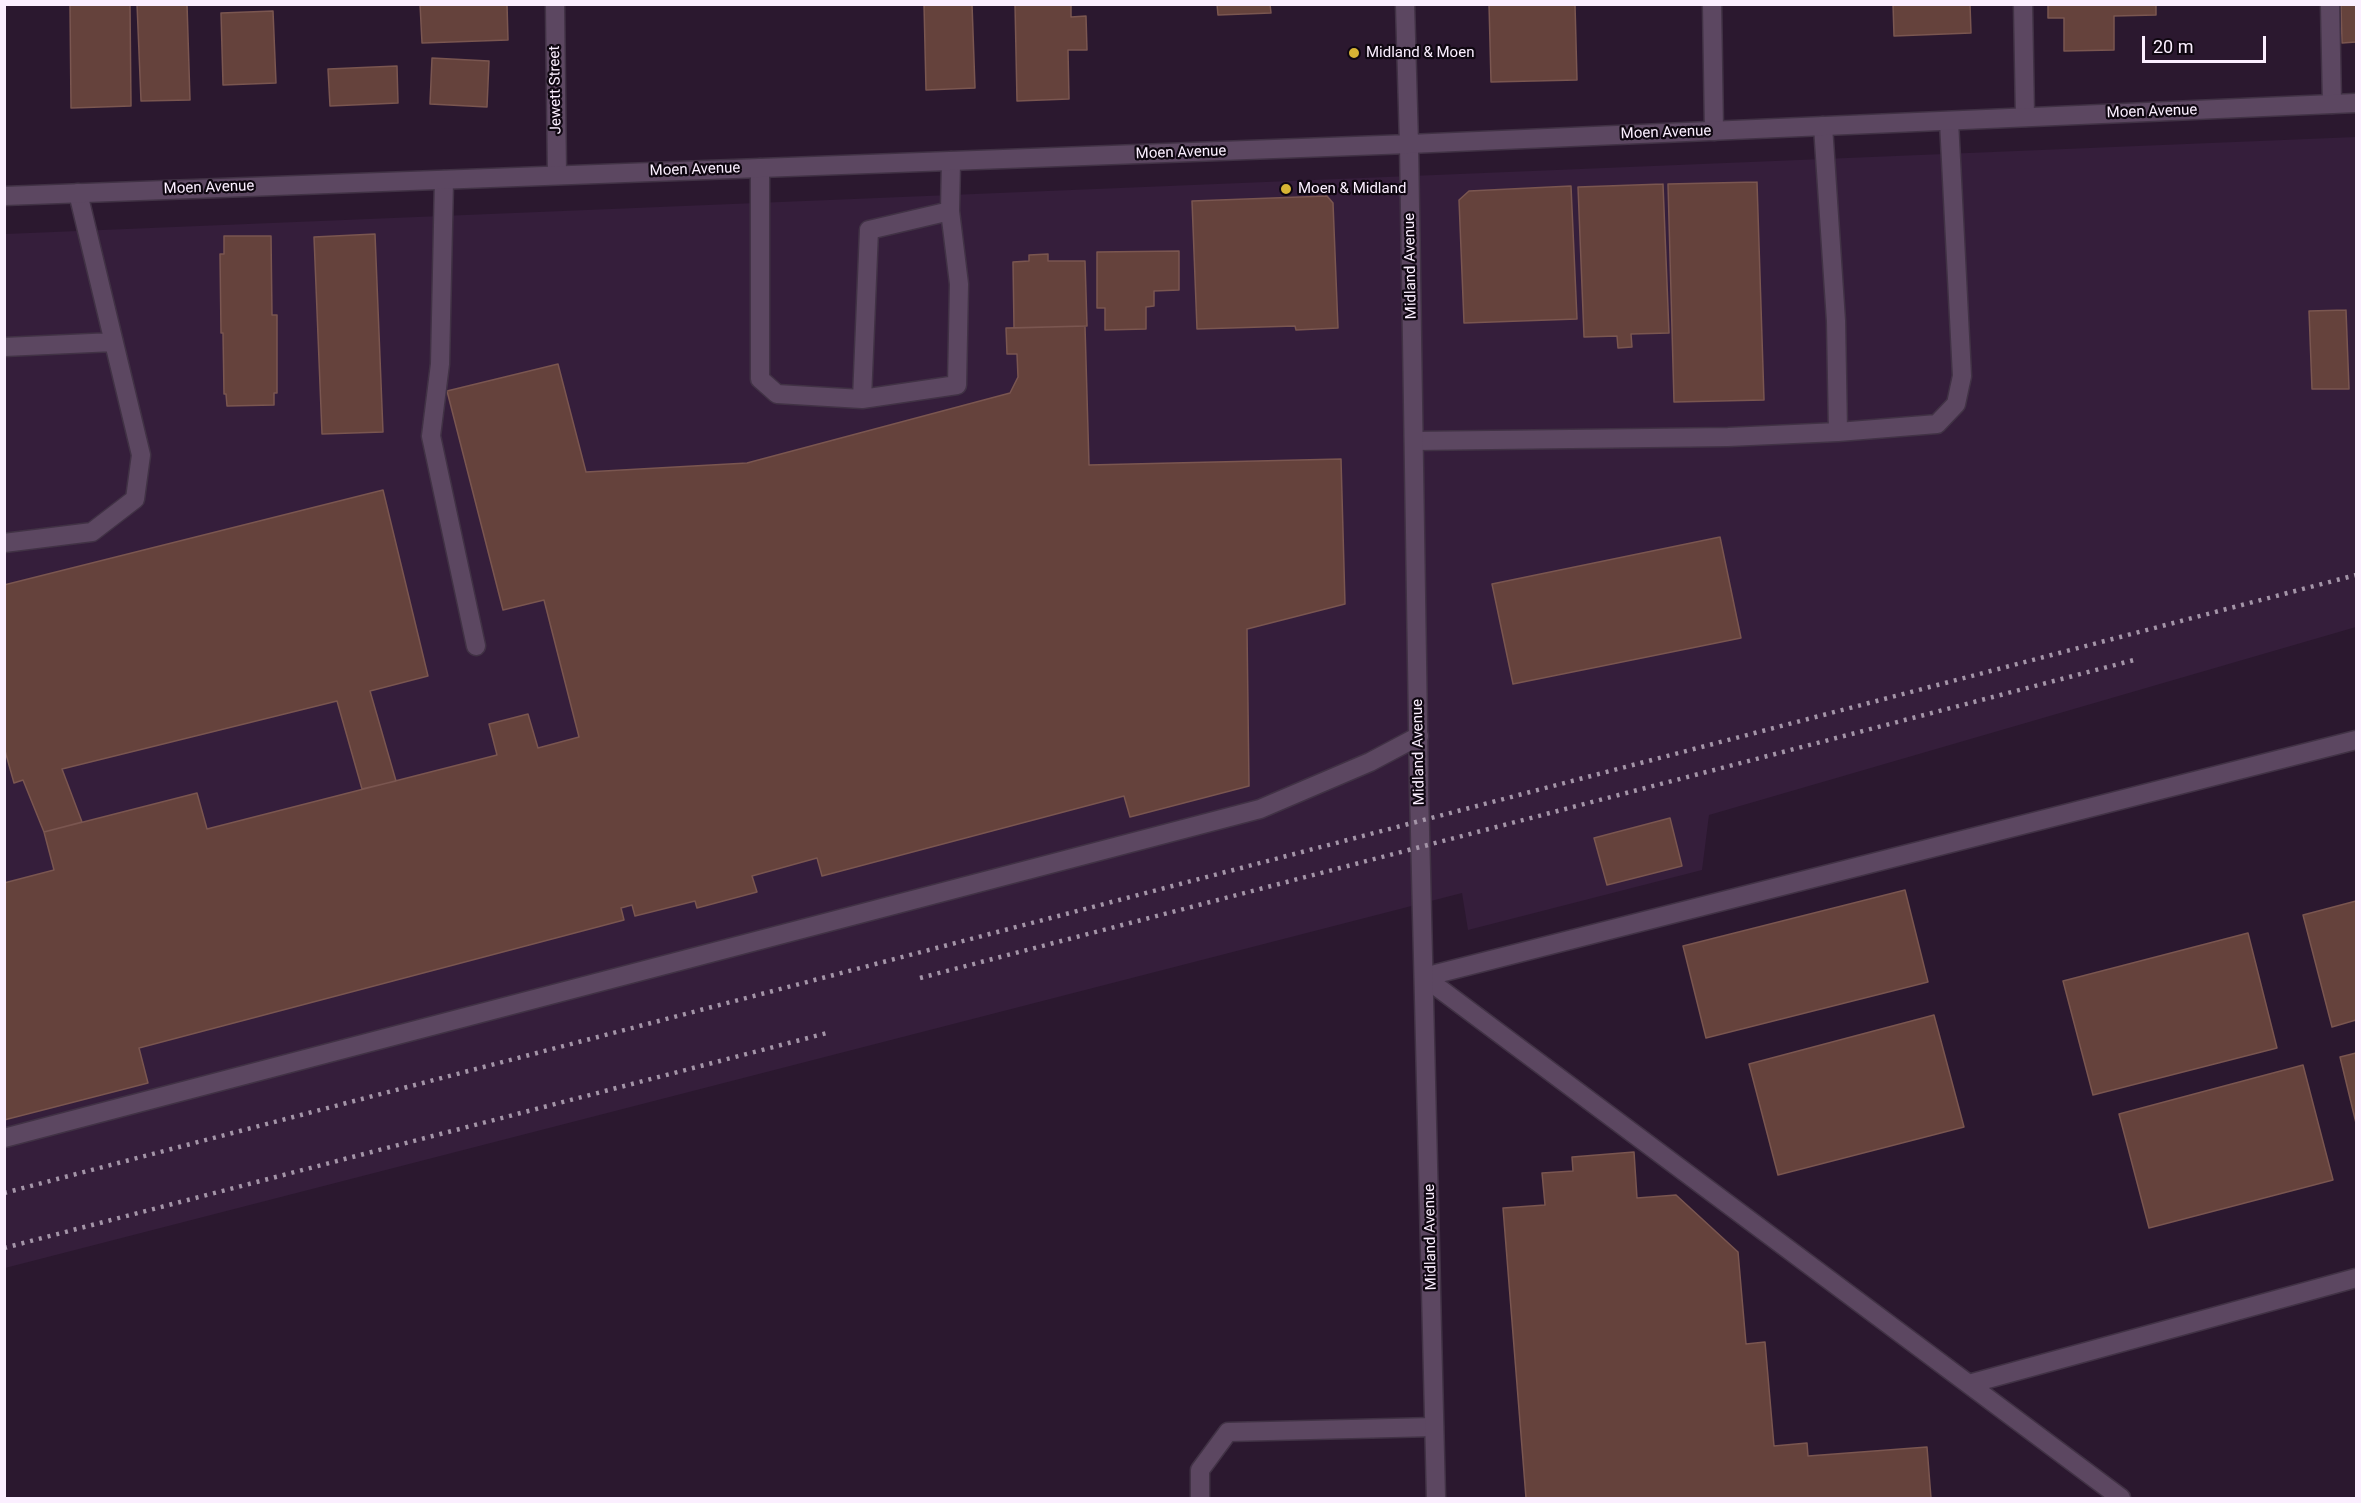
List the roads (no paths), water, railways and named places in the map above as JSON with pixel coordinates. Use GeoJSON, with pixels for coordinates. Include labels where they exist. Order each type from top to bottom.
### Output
{"type":"FeatureCollection","features":[{"type":"Feature","properties":{"kind":"street","name":"Jewett Street"},"geometry":{"type":"LineString","coordinates":[[555,4],[557,175]]}},
{"type":"Feature","properties":{"kind":"street","name":"Midland Avenue"},"geometry":{"type":"LineString","coordinates":[[1405,4],[1436,1498]]}},
{"type":"Feature","properties":{"kind":"street"},"geometry":{"type":"LineString","coordinates":[[1712,4],[1714,131]]}},
{"type":"Feature","properties":{"kind":"street"},"geometry":{"type":"LineString","coordinates":[[2023,4],[2025,117]]}},
{"type":"Feature","properties":{"kind":"street"},"geometry":{"type":"LineString","coordinates":[[2330,4],[2332,104]]}},
{"type":"Feature","properties":{"kind":"street","name":"Moen Avenue"},"geometry":{"type":"LineString","coordinates":[[4,196],[1409,144],[2356,103]]}},
{"type":"Feature","properties":{"kind":"street"},"geometry":{"type":"LineString","coordinates":[[1414,441],[1728,437],[1838,432],[1937,424],[1956,404],[1962,376],[1949,121]]}},
{"type":"Feature","properties":{"kind":"street"},"geometry":{"type":"LineString","coordinates":[[1823,126],[1836,321],[1838,432]]}},
{"type":"Feature","properties":{"kind":"street"},"geometry":{"type":"LineString","coordinates":[[760,168],[760,379],[777,394],[862,399],[957,385],[959,284],[950,211],[951,161]]}},
{"type":"Feature","properties":{"kind":"street"},"geometry":{"type":"LineString","coordinates":[[444,180],[440,364],[431,436],[476,646]]}},
{"type":"Feature","properties":{"kind":"street"},"geometry":{"type":"LineString","coordinates":[[4,543],[92,532],[135,499],[141,455],[78,193]]}},
{"type":"Feature","properties":{"kind":"street"},"geometry":{"type":"LineString","coordinates":[[862,399],[869,230],[950,211]]}},
{"type":"Feature","properties":{"kind":"street"},"geometry":{"type":"LineString","coordinates":[[4,347],[114,342]]}},
{"type":"Feature","properties":{"kind":"street"},"geometry":{"type":"LineString","coordinates":[[4,1138],[1260,809],[1370,762],[1419,736]]}},
{"type":"Feature","properties":{"kind":"street"},"geometry":{"type":"LineString","coordinates":[[1424,977],[2356,740]]}},
{"type":"Feature","properties":{"kind":"street"},"geometry":{"type":"LineString","coordinates":[[1424,977],[2121,1498]]}},
{"type":"Feature","properties":{"kind":"street"},"geometry":{"type":"LineString","coordinates":[[1969,1384],[2356,1278]]}},
{"type":"Feature","properties":{"kind":"street"},"geometry":{"type":"LineString","coordinates":[[1200,1498],[1200,1470],[1228,1432],[1434,1427]]}},
{"type":"Feature","properties":{"kind":"railway"},"geometry":{"type":"LineString","coordinates":[[4,1193],[2356,575]]}},
{"type":"Feature","properties":{"kind":"railway"},"geometry":{"type":"LineString","coordinates":[[920,978],[2134,660]]}},
{"type":"Feature","properties":{"kind":"railway"},"geometry":{"type":"LineString","coordinates":[[4,1248],[827,1033]]}},
{"type":"Feature","properties":{"kind":"place","name":"Midland & Moen"},"geometry":{"type":"Point","coordinates":[1354,53]}},
{"type":"Feature","properties":{"kind":"place","name":"Moen & Midland"},"geometry":{"type":"Point","coordinates":[1286,189]}}]}
